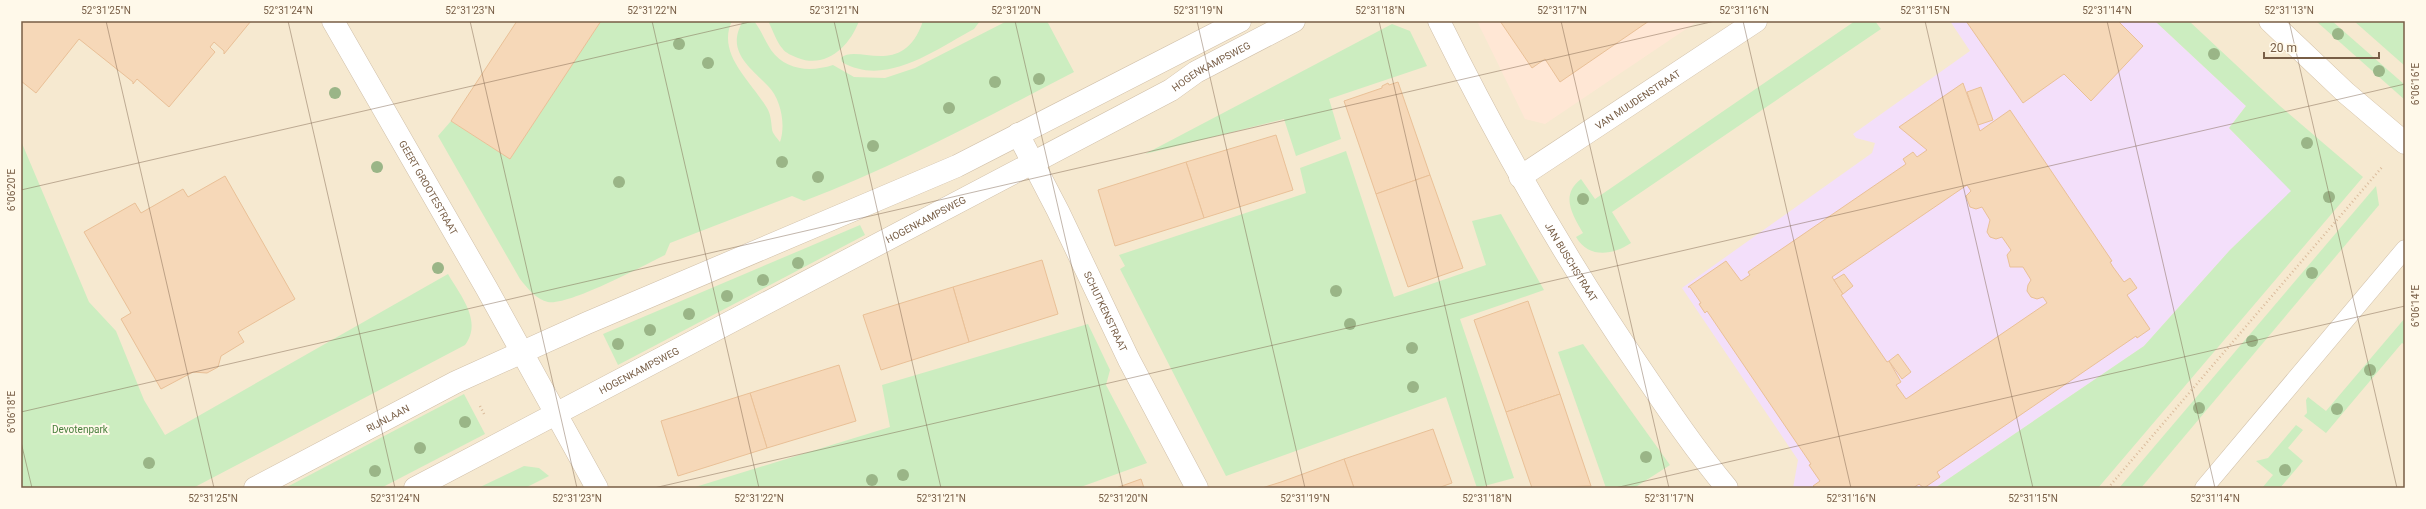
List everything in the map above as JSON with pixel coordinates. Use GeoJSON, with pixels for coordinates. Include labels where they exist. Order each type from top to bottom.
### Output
{"type":"FeatureCollection","features":[{"type":"Feature","properties":{"kind":"street","name":"GEERT GROOTESTRAAT"},"geometry":{"type":"LineString","coordinates":[[333,21],[523,354],[597,488]]}},
{"type":"Feature","properties":{"kind":"street"},"geometry":{"type":"LineString","coordinates":[[523,354],[587,323],[950,169],[1131,78],[1240,21]]}},
{"type":"Feature","properties":{"kind":"street","name":"HOGENKAMPSWEG"},"geometry":{"type":"LineString","coordinates":[[555,414],[1034,163],[1171,90],[1196,72],[1294,21]]}},
{"type":"Feature","properties":{"kind":"street","name":"JAN BUSCHSTRAAT"},"geometry":{"type":"LineString","coordinates":[[1439,21],[1520,177],[1547,224],[1604,316],[1694,446],[1727,488]]}},
{"type":"Feature","properties":{"kind":"street","name":"VAN MUUDENSTRAAT"},"geometry":{"type":"LineString","coordinates":[[1520,177],[1756,21]]}},
{"type":"Feature","properties":{"kind":"street"},"geometry":{"type":"LineString","coordinates":[[2270,21],[2346,93],[2404,142]]}},
{"type":"Feature","properties":{"kind":"street","name":"SCHUTKENSTRAAT"},"geometry":{"type":"LineString","coordinates":[[1018,134],[1034,163],[1129,360],[1198,488]]}},
{"type":"Feature","properties":{"kind":"street","name":"RIJNLAAN"},"geometry":{"type":"LineString","coordinates":[[255,488],[456,382],[523,354]]}},
{"type":"Feature","properties":{"kind":"street"},"geometry":{"type":"LineString","coordinates":[[415,488],[555,414]]}},
{"type":"Feature","properties":{"kind":"lane"},"geometry":{"type":"LineString","coordinates":[[2204,488],[2405,251]]}},
{"type":"Feature","properties":{"kind":"path"},"geometry":{"type":"LineString","coordinates":[[2108,488],[2404,142]]}},
{"type":"Feature","properties":{"kind":"path"},"geometry":{"type":"LineString","coordinates":[[478,404],[488,423]]}},
{"type":"Feature","properties":{"kind":"shaded area"},"geometry":{"type":"Polygon","coordinates":[[[21,21],[2405,21],[2405,488],[21,488],[21,21]]]}},
{"type":"Feature","properties":{"kind":"shaded area"},"geometry":{"type":"Polygon","coordinates":[[[1477,21],[1698,21],[1545,124],[1525,119],[1477,21]]]}},
{"type":"Feature","properties":{"kind":"shaded area"},"geometry":{"type":"Polygon","coordinates":[[[1950,21],[2155,21],[2246,106],[2229,128],[2292,191],[2230,250],[2144,346],[1935,488],[1793,488],[1798,460],[1682,288],[1872,153],[1875,143],[1856,138],[1853,134],[1970,51],[1950,21]]]}},
{"type":"Feature","properties":{"kind":"green space"},"geometry":{"type":"Polygon","coordinates":[[[601,21],[732,21],[728,33],[732,56],[745,78],[767,108],[770,116],[772,131],[780,142],[782,135],[782,120],[776,98],[768,86],[747,65],[738,50],[738,32],[743,21],[754,21],[771,50],[777,57],[791,66],[816,69],[833,65],[854,77],[885,78],[915,68],[1007,21],[1047,21],[1074,72],[974,124],[873,173],[804,201],[792,196],[670,243],[665,255],[624,276],[572,298],[558,302],[548,302],[536,296],[520,279],[438,136],[451,121],[510,159],[601,21]]]}},
{"type":"Feature","properties":{"kind":"green space"},"geometry":{"type":"Polygon","coordinates":[[[768,21],[859,21],[850,39],[836,53],[827,58],[808,61],[798,58],[783,50],[768,21]]]}},
{"type":"Feature","properties":{"kind":"green space"},"geometry":{"type":"Polygon","coordinates":[[[923,21],[980,21],[974,29],[910,63],[876,71],[859,69],[842,62],[841,58],[848,55],[892,55],[904,50],[914,39],[923,21]]]}},
{"type":"Feature","properties":{"kind":"green space"},"geometry":{"type":"Polygon","coordinates":[[[1855,21],[1875,21],[1881,29],[1612,212],[1631,243],[1617,250],[1602,253],[1594,252],[1581,244],[1576,237],[1583,233],[1572,212],[1570,198],[1571,192],[1575,185],[1581,179],[1595,199],[1855,21]]]}},
{"type":"Feature","properties":{"kind":"green space"},"geometry":{"type":"Polygon","coordinates":[[[2155,21],[2189,21],[2280,106],[2363,177],[2098,488],[1935,488],[2144,346],[2230,250],[2291,191],[2229,128],[2246,106],[2155,21]]]}},
{"type":"Feature","properties":{"kind":"green space"},"geometry":{"type":"Polygon","coordinates":[[[2316,21],[2332,21],[2405,85],[2405,100],[2316,21]]]}},
{"type":"Feature","properties":{"kind":"green space"},"geometry":{"type":"Polygon","coordinates":[[[2354,21],[2405,21],[2405,66],[2354,21]]]}},
{"type":"Feature","properties":{"kind":"green space"},"geometry":{"type":"Polygon","coordinates":[[[1392,24],[1410,31],[1427,66],[1329,99],[1341,139],[1296,156],[1284,119],[1145,154],[1392,24]]]}},
{"type":"Feature","properties":{"kind":"green space","name":"Devotenpark"},"geometry":{"type":"Polygon","coordinates":[[[21,141],[89,302],[116,331],[144,400],[165,435],[448,274],[468,308],[472,327],[470,336],[465,345],[193,488],[21,488],[21,141]]]}},
{"type":"Feature","properties":{"kind":"green space"},"geometry":{"type":"Polygon","coordinates":[[[1346,151],[1394,297],[1486,265],[1472,221],[1501,214],[1544,290],[1460,319],[1514,478],[1477,488],[1446,397],[1226,476],[1120,269],[1125,266],[1119,255],[1306,193],[1300,168],[1346,151]]]}},
{"type":"Feature","properties":{"kind":"green space"},"geometry":{"type":"Polygon","coordinates":[[[2376,186],[2379,205],[2141,488],[2119,488],[2376,186]]]}},
{"type":"Feature","properties":{"kind":"green space"},"geometry":{"type":"Polygon","coordinates":[[[860,225],[865,235],[618,365],[603,334],[860,225]]]}},
{"type":"Feature","properties":{"kind":"green space"},"geometry":{"type":"Polygon","coordinates":[[[2405,318],[2405,345],[2402,343],[2326,433],[2304,416],[2307,413],[2306,400],[2308,397],[2326,411],[2405,318]]]}},
{"type":"Feature","properties":{"kind":"green space"},"geometry":{"type":"Polygon","coordinates":[[[1088,324],[1110,370],[1106,385],[1147,463],[1078,488],[692,488],[890,427],[882,385],[1088,324]]]}},
{"type":"Feature","properties":{"kind":"green space"},"geometry":{"type":"Polygon","coordinates":[[[1583,344],[1670,465],[1634,488],[1606,488],[1558,352],[1583,344]]]}},
{"type":"Feature","properties":{"kind":"green space"},"geometry":{"type":"Polygon","coordinates":[[[464,394],[485,434],[381,488],[285,488],[464,394]]]}},
{"type":"Feature","properties":{"kind":"green space"},"geometry":{"type":"Polygon","coordinates":[[[2296,425],[2303,430],[2288,448],[2303,461],[2280,488],[2262,488],[2273,475],[2256,461],[2268,458],[2296,425]]]}},
{"type":"Feature","properties":{"kind":"green space"},"geometry":{"type":"Polygon","coordinates":[[[524,466],[539,468],[549,476],[525,488],[478,488],[524,466]]]}},
{"type":"Feature","properties":{"kind":"building"},"geometry":{"type":"Polygon","coordinates":[[[21,21],[251,21],[224,54],[224,51],[214,42],[210,47],[215,52],[169,107],[137,79],[133,84],[133,82],[79,39],[36,93],[21,81],[21,21]]]}},
{"type":"Feature","properties":{"kind":"building"},"geometry":{"type":"Polygon","coordinates":[[[517,21],[601,21],[510,159],[451,121],[517,21]]]}},
{"type":"Feature","properties":{"kind":"building"},"geometry":{"type":"Polygon","coordinates":[[[1500,21],[1649,21],[1560,82],[1545,59],[1532,68],[1500,21]]]}},
{"type":"Feature","properties":{"kind":"building"},"geometry":{"type":"Polygon","coordinates":[[[1966,21],[2118,21],[2143,46],[2091,101],[2064,74],[2023,103],[1966,21]]]}},
{"type":"Feature","properties":{"kind":"building"},"geometry":{"type":"Polygon","coordinates":[[[1398,82],[1430,175],[1376,194],[1344,101],[1382,88],[1382,86],[1388,83],[1389,85],[1398,82]]]}},
{"type":"Feature","properties":{"kind":"building"},"geometry":{"type":"Polygon","coordinates":[[[1963,83],[1980,131],[2010,110],[2112,261],[2110,262],[2113,267],[2124,282],[2130,278],[2137,288],[2127,295],[2150,329],[2137,338],[2136,336],[1937,472],[1940,477],[1924,488],[1919,484],[1913,488],[1815,488],[1813,486],[1820,481],[1809,465],[1811,464],[1707,311],[1705,313],[1699,304],[1701,303],[1690,287],[1688,287],[1726,261],[1741,281],[1750,275],[1748,272],[1906,164],[1903,159],[1913,152],[1917,157],[1927,150],[1899,127],[1963,83]],[[1967,185],[1832,277],[1843,294],[1841,295],[1887,362],[1889,361],[1901,382],[1896,385],[1906,399],[2047,303],[2043,297],[2037,299],[2031,297],[2027,291],[2031,280],[2023,267],[2010,267],[2007,255],[2011,250],[2002,237],[1996,239],[1990,237],[1987,232],[1990,220],[1982,207],[1976,209],[1970,207],[1966,196],[1971,191],[1967,185]]]}},
{"type":"Feature","properties":{"kind":"building"},"geometry":{"type":"Polygon","coordinates":[[[1981,87],[1993,120],[1978,125],[1967,92],[1981,87]]]}},
{"type":"Feature","properties":{"kind":"building"},"geometry":{"type":"Polygon","coordinates":[[[1276,135],[1293,190],[1204,218],[1186,162],[1276,135]]]}},
{"type":"Feature","properties":{"kind":"building"},"geometry":{"type":"Polygon","coordinates":[[[1186,162],[1204,218],[1115,246],[1098,190],[1186,162]]]}},
{"type":"Feature","properties":{"kind":"building"},"geometry":{"type":"Polygon","coordinates":[[[1430,175],[1463,268],[1408,287],[1376,194],[1430,175]]]}},
{"type":"Feature","properties":{"kind":"building"},"geometry":{"type":"Polygon","coordinates":[[[225,176],[295,299],[238,332],[244,342],[221,356],[218,367],[207,373],[193,372],[161,389],[121,319],[131,313],[84,232],[135,203],[141,213],[183,189],[188,197],[225,176]]]}},
{"type":"Feature","properties":{"kind":"building"},"geometry":{"type":"Polygon","coordinates":[[[1042,260],[1058,314],[969,342],[953,287],[1042,260]]]}},
{"type":"Feature","properties":{"kind":"building"},"geometry":{"type":"Polygon","coordinates":[[[1844,274],[1853,286],[1843,294],[1834,280],[1844,274]]]}},
{"type":"Feature","properties":{"kind":"building"},"geometry":{"type":"Polygon","coordinates":[[[953,287],[969,342],[881,370],[863,315],[953,287]]]}},
{"type":"Feature","properties":{"kind":"building"},"geometry":{"type":"Polygon","coordinates":[[[1528,301],[1560,394],[1506,412],[1474,320],[1528,301]]]}},
{"type":"Feature","properties":{"kind":"building"},"geometry":{"type":"Polygon","coordinates":[[[1898,354],[1911,372],[1902,379],[1889,361],[1898,354]]]}},
{"type":"Feature","properties":{"kind":"building"},"geometry":{"type":"Polygon","coordinates":[[[839,365],[856,421],[767,448],[750,393],[839,365]]]}},
{"type":"Feature","properties":{"kind":"building"},"geometry":{"type":"Polygon","coordinates":[[[750,393],[767,448],[678,476],[661,421],[750,393]]]}},
{"type":"Feature","properties":{"kind":"building"},"geometry":{"type":"Polygon","coordinates":[[[1560,394],[1591,486],[1532,488],[1506,412],[1560,394]]]}},
{"type":"Feature","properties":{"kind":"building"},"geometry":{"type":"Polygon","coordinates":[[[1433,429],[1452,483],[1438,488],[1354,488],[1344,459],[1433,429]]]}},
{"type":"Feature","properties":{"kind":"building"},"geometry":{"type":"Polygon","coordinates":[[[1344,459],[1354,488],[1262,488],[1281,482],[1344,459]]]}},
{"type":"Feature","properties":{"kind":"building"},"geometry":{"type":"Polygon","coordinates":[[[1141,479],[1144,488],[1116,488],[1141,479]]]}}]}
